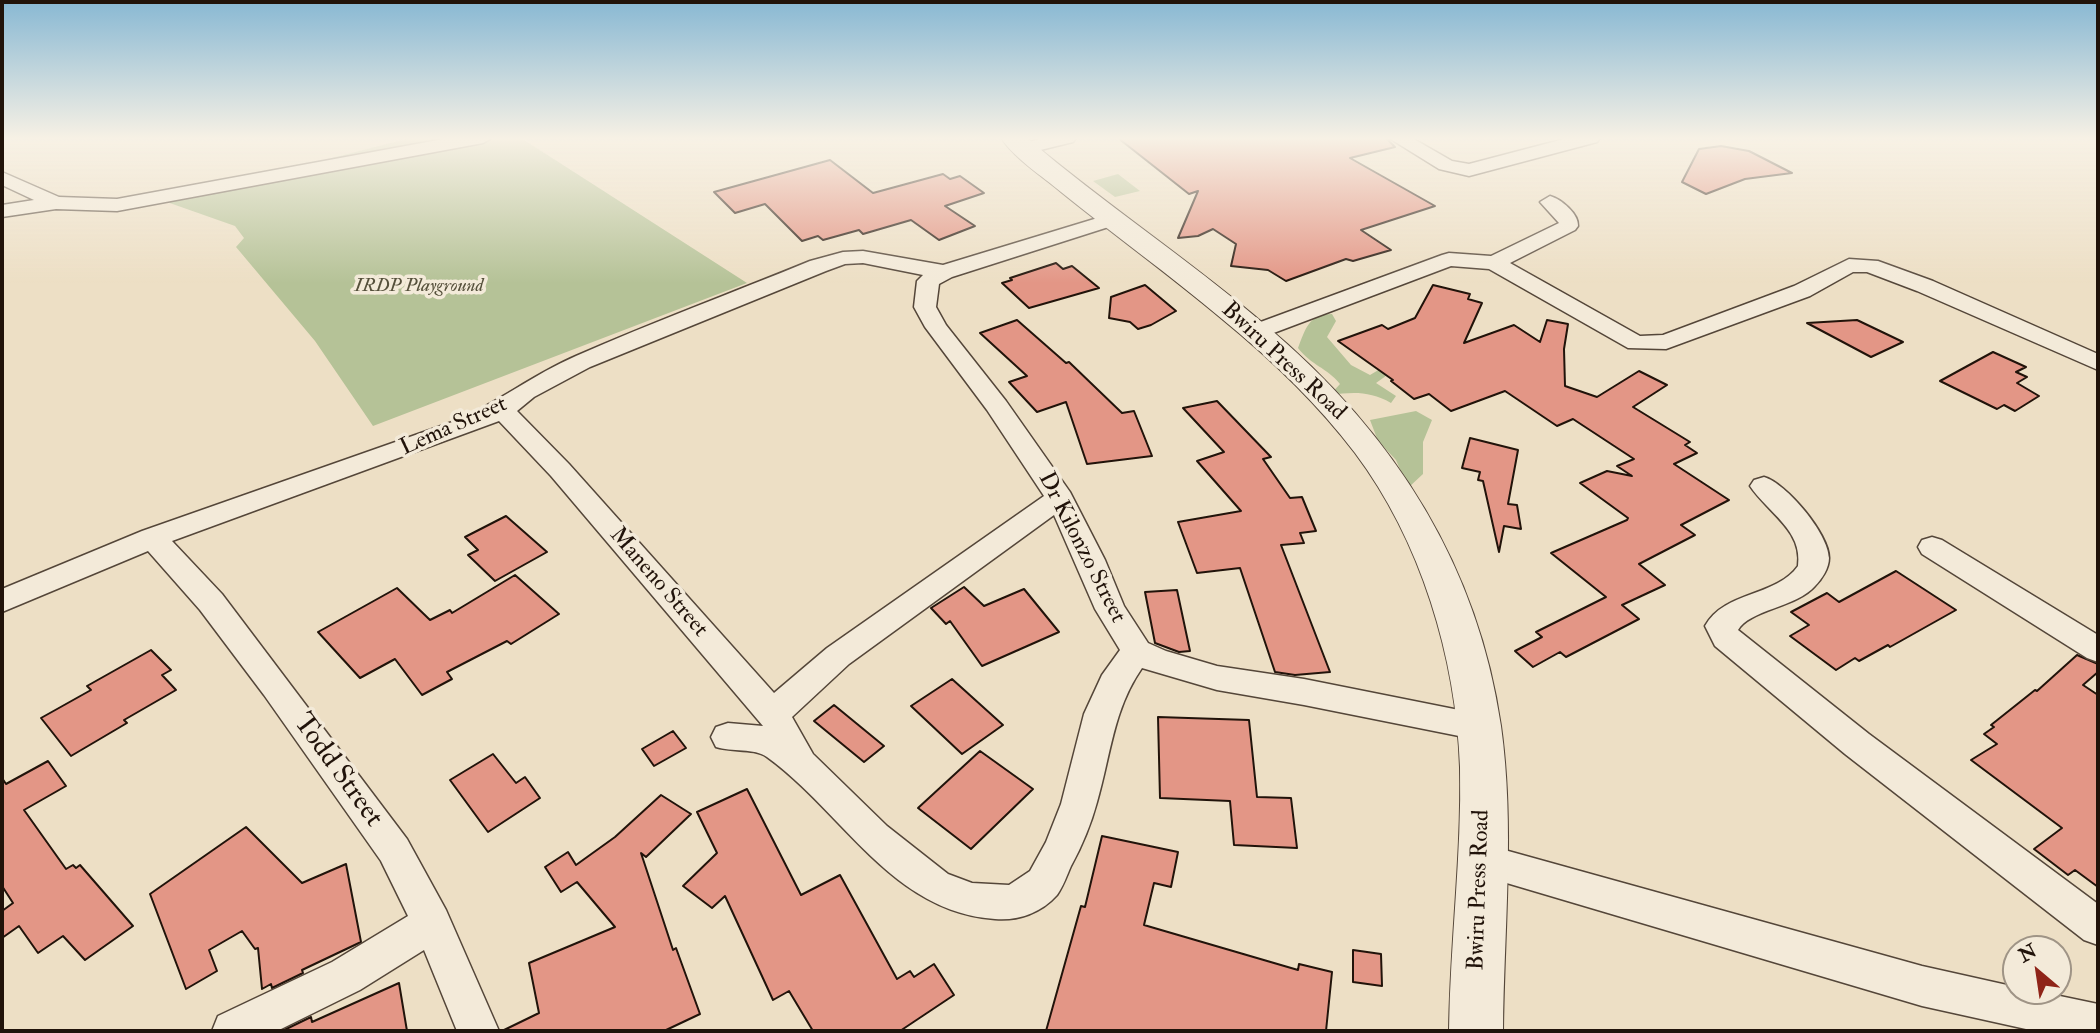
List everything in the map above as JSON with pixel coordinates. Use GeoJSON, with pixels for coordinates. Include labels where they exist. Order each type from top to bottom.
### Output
{"type":"FeatureCollection","features":[{"type":"Feature","properties":{"kind":"street"},"geometry":{"type":"LineString","coordinates":[[20,186],[56,202]]}},
{"type":"Feature","properties":{"kind":"street"},"geometry":{"type":"LineString","coordinates":[[2,211],[56,202],[117,205],[213,186]]}},
{"type":"Feature","properties":{"kind":"street","name":"Bwiru Press Road"},"geometry":{"type":"LineString","coordinates":[[1072,186],[1255,332],[1342,415],[1397,491],[1434,562],[1465,650],[1479,727],[1484,814],[1476,1031]]}},
{"type":"Feature","properties":{"kind":"street"},"geometry":{"type":"LineString","coordinates":[[1494,263],[1568,226],[1566,216],[1550,202]]}},
{"type":"Feature","properties":{"kind":"street"},"geometry":{"type":"LineString","coordinates":[[944,272],[1114,219]]}},
{"type":"Feature","properties":{"kind":"street","name":"Lema Street"},"geometry":{"type":"LineString","coordinates":[[2,601],[152,538],[418,446],[502,410],[525,392],[582,362],[843,258],[863,257],[944,272]]}},
{"type":"Feature","properties":{"kind":"street"},"geometry":{"type":"LineString","coordinates":[[1255,332],[1449,259],[1494,263],[1636,343],[1666,342],[1802,291],[1849,265],[1870,266],[1925,286],[2098,363]]}},
{"type":"Feature","properties":{"kind":"street","name":"Dr Kilonzo Street"},"geometry":{"type":"LineString","coordinates":[[944,272],[928,281],[925,307],[936,327],[997,406],[1060,498],[1110,609],[1138,651]]}},
{"type":"Feature","properties":{"kind":"street","name":"Maneno Street"},"geometry":{"type":"LineString","coordinates":[[502,410],[560,470],[773,714],[802,765]]}},
{"type":"Feature","properties":{"kind":"street"},"geometry":{"type":"LineString","coordinates":[[1764,486],[1799,523],[1814,548],[1814,568],[1804,580],[1731,615],[1720,626],[1726,638],[1857,744],[2098,927]]}},
{"type":"Feature","properties":{"kind":"street"},"geometry":{"type":"LineString","coordinates":[[773,714],[838,656],[1060,498]]}},
{"type":"Feature","properties":{"kind":"street","name":"Todd Street"},"geometry":{"type":"LineString","coordinates":[[152,538],[219,613],[394,850],[432,923],[478,1031]]}},
{"type":"Feature","properties":{"kind":"street"},"geometry":{"type":"LineString","coordinates":[[1932,547],[2098,650]]}},
{"type":"Feature","properties":{"kind":"street"},"geometry":{"type":"LineString","coordinates":[[728,737],[772,741],[802,765],[874,837],[936,886],[972,900],[1015,902],[1043,883],[1062,848],[1079,804],[1101,714],[1113,684],[1138,651],[1157,662],[1217,678],[1304,691],[1479,727]]}},
{"type":"Feature","properties":{"kind":"street"},"geometry":{"type":"LineString","coordinates":[[1483,860],[1922,986],[2098,1025]]}},
{"type":"Feature","properties":{"kind":"street"},"geometry":{"type":"LineString","coordinates":[[233,1031],[346,976],[432,923]]}},
{"type":"Feature","properties":{"kind":"green space","name":"IRDP Playground"},"geometry":{"type":"Polygon","coordinates":[[[222,186],[596,186],[747,283],[373,426],[315,341],[236,247],[244,238],[235,226],[164,201],[222,186]]]}},
{"type":"Feature","properties":{"kind":"green space"},"geometry":{"type":"Polygon","coordinates":[[[1100,186],[1134,186],[1140,191],[1115,197],[1100,186]]]}},
{"type":"Feature","properties":{"kind":"green space"},"geometry":{"type":"Polygon","coordinates":[[[1332,314],[1336,321],[1327,337],[1351,365],[1370,375],[1397,359],[1390,373],[1376,383],[1396,396],[1391,403],[1361,393],[1330,395],[1340,384],[1298,348],[1313,320],[1332,314]]]}},
{"type":"Feature","properties":{"kind":"green space"},"geometry":{"type":"Polygon","coordinates":[[[1416,411],[1432,420],[1423,442],[1423,474],[1408,488],[1396,460],[1378,441],[1370,420],[1416,411]]]}},
{"type":"Feature","properties":{"kind":"building"},"geometry":{"type":"Polygon","coordinates":[[[735,186],[864,186],[873,193],[898,186],[974,186],[984,193],[945,206],[975,226],[939,240],[911,220],[863,234],[859,230],[823,240],[818,236],[802,241],[765,204],[735,213],[714,192],[735,186]]]}},
{"type":"Feature","properties":{"kind":"building"},"geometry":{"type":"Polygon","coordinates":[[[1179,186],[1400,186],[1435,206],[1361,230],[1391,250],[1353,261],[1346,259],[1286,281],[1268,270],[1231,266],[1236,244],[1213,229],[1198,236],[1178,238],[1198,191],[1189,194],[1179,186]]]}},
{"type":"Feature","properties":{"kind":"building"},"geometry":{"type":"Polygon","coordinates":[[[1690,186],[1726,186],[1706,194],[1690,186]]]}},
{"type":"Feature","properties":{"kind":"building"},"geometry":{"type":"Polygon","coordinates":[[[1056,263],[1063,269],[1072,266],[1099,288],[1029,308],[1002,283],[1012,280],[1010,278],[1056,263]]]}},
{"type":"Feature","properties":{"kind":"building"},"geometry":{"type":"Polygon","coordinates":[[[1145,285],[1176,311],[1138,329],[1130,322],[1109,318],[1111,297],[1145,285]]]}},
{"type":"Feature","properties":{"kind":"building"},"geometry":{"type":"Polygon","coordinates":[[[1433,285],[1470,294],[1468,299],[1482,303],[1464,343],[1514,325],[1540,342],[1547,320],[1568,324],[1564,349],[1565,386],[1597,397],[1639,371],[1667,385],[1633,407],[1690,442],[1685,445],[1697,453],[1674,464],[1729,500],[1681,525],[1695,535],[1639,564],[1665,585],[1622,605],[1639,619],[1566,657],[1560,652],[1533,667],[1515,651],[1542,637],[1536,632],[1606,597],[1551,553],[1627,520],[1628,518],[1580,483],[1607,471],[1632,476],[1617,466],[1634,459],[1573,419],[1557,426],[1505,391],[1451,411],[1429,394],[1414,399],[1391,381],[1393,380],[1338,341],[1382,325],[1388,329],[1415,318],[1433,285]]]}},
{"type":"Feature","properties":{"kind":"building"},"geometry":{"type":"Polygon","coordinates":[[[1017,320],[1066,363],[1069,362],[1122,413],[1134,411],[1152,456],[1087,464],[1066,402],[1037,412],[1009,382],[1027,376],[980,333],[1017,320]]]}},
{"type":"Feature","properties":{"kind":"building"},"geometry":{"type":"Polygon","coordinates":[[[1857,320],[1903,342],[1871,357],[1807,323],[1857,320]]]}},
{"type":"Feature","properties":{"kind":"building"},"geometry":{"type":"Polygon","coordinates":[[[1993,352],[2026,367],[2016,372],[2027,377],[2017,383],[2039,396],[2015,411],[2004,405],[1997,409],[1940,381],[1993,352]]]}},
{"type":"Feature","properties":{"kind":"building"},"geometry":{"type":"Polygon","coordinates":[[[1217,401],[1271,457],[1263,459],[1290,498],[1302,497],[1316,531],[1300,533],[1304,543],[1281,545],[1330,672],[1295,675],[1275,672],[1240,568],[1197,573],[1178,522],[1241,511],[1197,461],[1224,452],[1183,408],[1217,401]]]}},
{"type":"Feature","properties":{"kind":"building"},"geometry":{"type":"Polygon","coordinates":[[[1470,438],[1518,450],[1508,504],[1517,505],[1521,529],[1504,526],[1499,552],[1483,481],[1478,480],[1480,472],[1462,468],[1470,438]]]}},
{"type":"Feature","properties":{"kind":"building"},"geometry":{"type":"Polygon","coordinates":[[[506,516],[547,552],[495,581],[468,555],[478,550],[465,537],[506,516]]]}},
{"type":"Feature","properties":{"kind":"building"},"geometry":{"type":"Polygon","coordinates":[[[1896,571],[1956,610],[1890,647],[1888,645],[1859,661],[1855,658],[1836,670],[1790,636],[1809,625],[1791,612],[1827,593],[1839,602],[1896,571]]]}},
{"type":"Feature","properties":{"kind":"building"},"geometry":{"type":"Polygon","coordinates":[[[515,575],[559,614],[511,644],[507,641],[447,672],[452,679],[422,695],[395,659],[360,678],[318,632],[397,588],[430,620],[450,610],[452,613],[515,575]]]}},
{"type":"Feature","properties":{"kind":"building"},"geometry":{"type":"Polygon","coordinates":[[[964,587],[984,606],[1024,589],[1059,632],[982,666],[950,621],[946,624],[931,608],[964,587]]]}},
{"type":"Feature","properties":{"kind":"building"},"geometry":{"type":"Polygon","coordinates":[[[1177,590],[1190,651],[1179,652],[1155,643],[1145,592],[1177,590]]]}},
{"type":"Feature","properties":{"kind":"building"},"geometry":{"type":"Polygon","coordinates":[[[151,650],[171,670],[162,675],[176,690],[124,720],[127,723],[71,756],[41,718],[91,690],[87,686],[151,650]]]}},
{"type":"Feature","properties":{"kind":"building"},"geometry":{"type":"Polygon","coordinates":[[[2077,655],[2098,664],[2098,672],[2083,685],[2098,695],[2098,887],[2075,870],[2068,875],[2034,849],[2062,828],[1971,760],[1997,744],[1984,734],[1994,727],[1991,725],[2037,691],[2077,655]]]}},
{"type":"Feature","properties":{"kind":"building"},"geometry":{"type":"Polygon","coordinates":[[[952,679],[1003,725],[962,754],[911,706],[952,679]]]}},
{"type":"Feature","properties":{"kind":"building"},"geometry":{"type":"Polygon","coordinates":[[[834,705],[884,746],[864,762],[814,721],[834,705]]]}},
{"type":"Feature","properties":{"kind":"building"},"geometry":{"type":"Polygon","coordinates":[[[1158,717],[1249,720],[1257,797],[1291,798],[1297,848],[1234,845],[1230,801],[1160,798],[1158,717]]]}},
{"type":"Feature","properties":{"kind":"building"},"geometry":{"type":"Polygon","coordinates":[[[673,731],[686,748],[654,766],[642,749],[673,731]]]}},
{"type":"Feature","properties":{"kind":"building"},"geometry":{"type":"Polygon","coordinates":[[[980,751],[1033,789],[971,849],[918,808],[980,751]]]}},
{"type":"Feature","properties":{"kind":"building"},"geometry":{"type":"Polygon","coordinates":[[[493,754],[516,783],[525,777],[540,798],[488,832],[450,780],[493,754]]]}},
{"type":"Feature","properties":{"kind":"building"},"geometry":{"type":"Polygon","coordinates":[[[48,761],[66,786],[24,810],[66,869],[80,865],[133,926],[85,960],[63,936],[38,953],[19,926],[2,938],[2,911],[13,903],[2,886],[2,778],[6,784],[48,761]]]}},
{"type":"Feature","properties":{"kind":"building"},"geometry":{"type":"Polygon","coordinates":[[[747,789],[801,895],[840,875],[897,979],[910,971],[914,977],[934,964],[954,995],[900,1031],[813,1031],[789,991],[773,1000],[725,896],[712,908],[683,886],[717,853],[697,812],[747,789]]]}},
{"type":"Feature","properties":{"kind":"building"},"geometry":{"type":"Polygon","coordinates":[[[661,795],[691,814],[646,857],[641,853],[673,950],[676,948],[700,1014],[664,1031],[502,1031],[539,1013],[529,963],[615,927],[577,882],[561,892],[545,867],[568,852],[576,865],[615,837],[661,795]]]}},
{"type":"Feature","properties":{"kind":"building"},"geometry":{"type":"Polygon","coordinates":[[[246,827],[302,883],[346,864],[361,942],[302,970],[303,973],[272,988],[271,984],[262,989],[258,948],[255,949],[242,931],[209,950],[217,971],[186,989],[150,894],[246,827]]]}},
{"type":"Feature","properties":{"kind":"building"},"geometry":{"type":"Polygon","coordinates":[[[1102,836],[1178,852],[1171,887],[1154,883],[1144,925],[1298,970],[1299,964],[1332,972],[1326,1031],[1046,1031],[1081,906],[1085,907],[1102,836]]]}},
{"type":"Feature","properties":{"kind":"building"},"geometry":{"type":"Polygon","coordinates":[[[1353,950],[1381,954],[1382,986],[1353,982],[1353,950]]]}},
{"type":"Feature","properties":{"kind":"building"},"geometry":{"type":"Polygon","coordinates":[[[399,983],[407,1031],[282,1031],[311,1017],[312,1022],[399,983]]]}}]}
